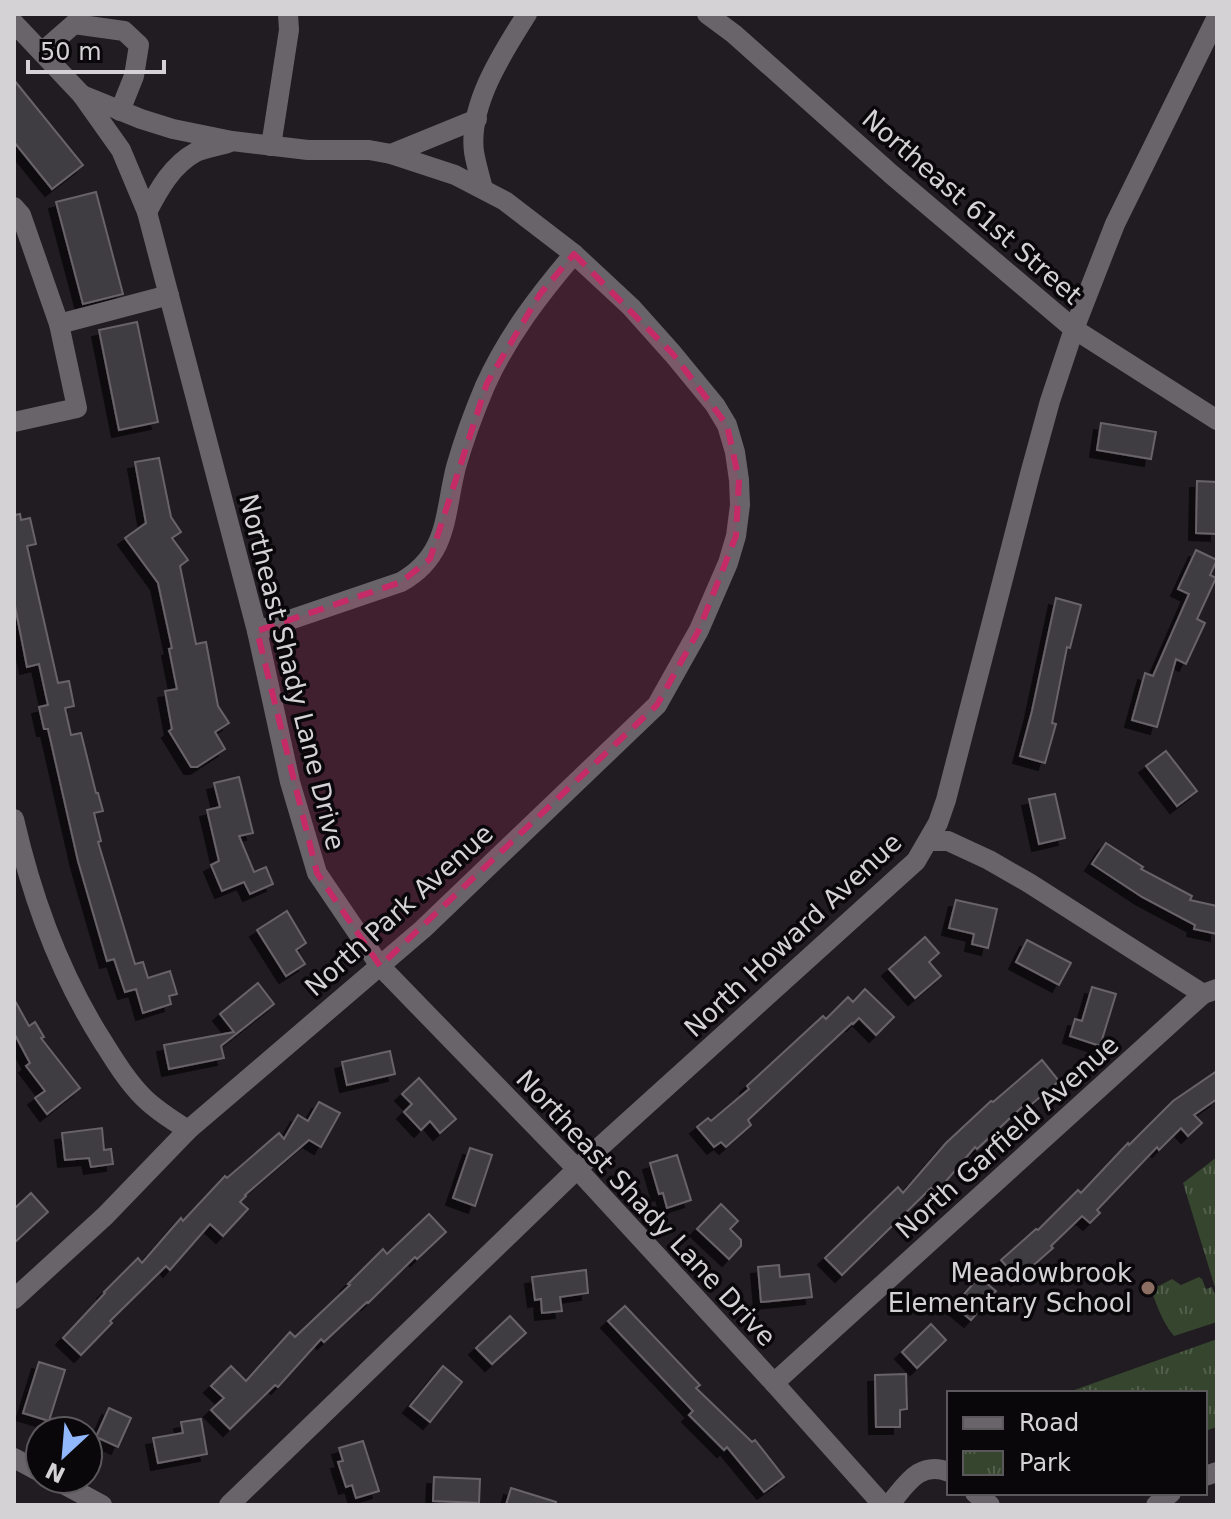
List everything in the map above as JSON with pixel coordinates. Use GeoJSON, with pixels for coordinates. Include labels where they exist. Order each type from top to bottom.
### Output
{"type":"FeatureCollection","features":[{"type":"Feature","properties":{"kind":"street"},"geometry":{"type":"LineString","coordinates":[[271,146],[289,30],[288,14]]}},
{"type":"Feature","properties":{"kind":"street"},"geometry":{"type":"LineString","coordinates":[[483,189],[474,150],[477,119],[485,89],[504,50],[527,14]]}},
{"type":"Feature","properties":{"kind":"street","name":"Northeast 61st Street"},"geometry":{"type":"LineString","coordinates":[[707,14],[734,34],[891,174],[1074,329],[1217,420]]}},
{"type":"Feature","properties":{"kind":"street","name":"North Howard Avenue"},"geometry":{"type":"LineString","coordinates":[[229,1505],[612,1136],[916,861],[929,841],[946,800],[1030,474],[1074,329],[1115,224],[1217,17]]}},
{"type":"Feature","properties":{"kind":"street"},"geometry":{"type":"LineString","coordinates":[[42,52],[74,24],[124,31],[139,45],[134,76],[120,111]]}},
{"type":"Feature","properties":{"kind":"street","name":"Northeast Shady Lane Drive"},"geometry":{"type":"LineString","coordinates":[[17,31],[42,52],[82,95],[121,150],[147,212],[257,631],[290,782],[317,873],[380,966],[578,1170],[883,1505]]}},
{"type":"Feature","properties":{"kind":"street","name":"North Park Avenue"},"geometry":{"type":"LineString","coordinates":[[14,1299],[105,1216],[188,1130],[423,929],[657,705],[699,630],[728,563],[740,505],[735,452],[727,425],[715,405],[631,307],[574,254],[505,201],[455,175],[391,154],[369,150],[308,150],[232,141],[173,129],[82,95]]}},
{"type":"Feature","properties":{"kind":"street"},"geometry":{"type":"LineString","coordinates":[[391,154],[477,119]]}},
{"type":"Feature","properties":{"kind":"street"},"geometry":{"type":"LineString","coordinates":[[147,212],[162,184],[177,167],[196,152],[232,141]]}},
{"type":"Feature","properties":{"kind":"street"},"geometry":{"type":"LineString","coordinates":[[14,207],[21,215],[59,324],[77,408],[14,422]]}},
{"type":"Feature","properties":{"kind":"street"},"geometry":{"type":"LineString","coordinates":[[257,631],[401,582],[430,559],[442,537],[457,463],[487,383],[511,337],[540,294],[574,254]]}},
{"type":"Feature","properties":{"kind":"street"},"geometry":{"type":"LineString","coordinates":[[59,324],[169,295]]}},
{"type":"Feature","properties":{"kind":"street"},"geometry":{"type":"LineString","coordinates":[[14,819],[37,907],[93,1028],[142,1096],[188,1130]]}},
{"type":"Feature","properties":{"kind":"street"},"geometry":{"type":"LineString","coordinates":[[929,841],[948,841],[989,860],[1210,992]]}},
{"type":"Feature","properties":{"kind":"street","name":"North Garfield Avenue"},"geometry":{"type":"LineString","coordinates":[[774,1383],[1210,992]]}},
{"type":"Feature","properties":{"kind":"street"},"geometry":{"type":"LineString","coordinates":[[889,1505],[919,1471],[938,1467],[947,1471]]}},
{"type":"Feature","properties":{"kind":"street"},"geometry":{"type":"LineString","coordinates":[[84,1495],[102,1505]]}},
{"type":"Feature","properties":{"kind":"highlighted area"},"geometry":{"type":"Polygon","coordinates":[[[574,254],[673,354],[727,425],[739,480],[736,536],[699,630],[657,705],[380,966],[317,873],[257,631],[401,582],[430,559],[487,383],[540,294],[574,254]]]}},
{"type":"Feature","properties":{"kind":"green space"},"geometry":{"type":"Polygon","coordinates":[[[1217,1157],[1217,1294],[1183,1183],[1217,1157]]]}},
{"type":"Feature","properties":{"kind":"green space"},"geometry":{"type":"Polygon","coordinates":[[[1199,1277],[1206,1289],[1212,1287],[1217,1300],[1217,1322],[1174,1336],[1163,1320],[1151,1290],[1172,1279],[1181,1285],[1199,1277]]]}},
{"type":"Feature","properties":{"kind":"green space"},"geometry":{"type":"Polygon","coordinates":[[[1217,1339],[1217,1427],[1207,1430],[1207,1391],[1072,1391],[1217,1339]]]}},
{"type":"Feature","properties":{"kind":"building"},"geometry":{"type":"Polygon","coordinates":[[[14,80],[83,165],[52,189],[14,142],[14,80]]]}},
{"type":"Feature","properties":{"kind":"building"},"geometry":{"type":"Polygon","coordinates":[[[96,192],[123,294],[83,304],[56,202],[96,192]]]}},
{"type":"Feature","properties":{"kind":"building"},"geometry":{"type":"Polygon","coordinates":[[[137,322],[158,422],[119,430],[99,330],[137,322]]]}},
{"type":"Feature","properties":{"kind":"building"},"geometry":{"type":"Polygon","coordinates":[[[1101,423],[1156,432],[1151,459],[1097,450],[1101,423]]]}},
{"type":"Feature","properties":{"kind":"building"},"geometry":{"type":"Polygon","coordinates":[[[159,458],[171,517],[181,532],[172,538],[188,560],[180,566],[196,644],[206,642],[218,706],[229,723],[215,732],[225,749],[197,767],[191,767],[169,731],[172,729],[165,691],[177,689],[158,583],[125,538],[146,523],[135,462],[159,458]]]}},
{"type":"Feature","properties":{"kind":"building"},"geometry":{"type":"Polygon","coordinates":[[[1197,481],[1217,482],[1217,534],[1196,533],[1197,481]]]}},
{"type":"Feature","properties":{"kind":"building"},"geometry":{"type":"Polygon","coordinates":[[[20,514],[21,520],[30,518],[36,544],[27,546],[58,683],[69,681],[74,706],[65,708],[71,735],[81,733],[98,793],[103,811],[94,813],[101,841],[98,842],[135,964],[143,962],[148,978],[170,971],[177,994],[169,996],[171,1004],[143,1013],[136,989],[125,992],[114,959],[107,961],[78,861],[48,729],[44,729],[39,707],[48,705],[39,664],[27,667],[14,601],[14,515],[20,514]]]}},
{"type":"Feature","properties":{"kind":"building"},"geometry":{"type":"Polygon","coordinates":[[[1196,550],[1217,560],[1210,575],[1216,578],[1197,619],[1205,623],[1186,664],[1176,659],[1157,727],[1132,720],[1145,673],[1153,676],[1189,594],[1178,589],[1196,550]]]}},
{"type":"Feature","properties":{"kind":"building"},"geometry":{"type":"Polygon","coordinates":[[[1056,598],[1081,605],[1070,648],[1067,647],[1052,723],[1056,724],[1045,763],[1020,756],[1056,598]]]}},
{"type":"Feature","properties":{"kind":"building"},"geometry":{"type":"Polygon","coordinates":[[[1166,751],[1197,791],[1177,806],[1146,766],[1166,751]]]}},
{"type":"Feature","properties":{"kind":"building"},"geometry":{"type":"Polygon","coordinates":[[[239,777],[253,833],[239,836],[254,872],[266,867],[273,884],[250,894],[244,882],[222,891],[211,865],[219,861],[207,810],[220,807],[214,783],[239,777]]]}},
{"type":"Feature","properties":{"kind":"building"},"geometry":{"type":"Polygon","coordinates":[[[1055,794],[1065,838],[1039,844],[1029,799],[1055,794]]]}},
{"type":"Feature","properties":{"kind":"building"},"geometry":{"type":"Polygon","coordinates":[[[1106,843],[1143,867],[1141,869],[1192,896],[1190,900],[1217,906],[1217,934],[1194,929],[1195,925],[1142,897],[1092,864],[1106,843]]]}},
{"type":"Feature","properties":{"kind":"building"},"geometry":{"type":"Polygon","coordinates":[[[956,900],[997,909],[988,948],[972,944],[974,934],[949,928],[956,900]]]}},
{"type":"Feature","properties":{"kind":"building"},"geometry":{"type":"Polygon","coordinates":[[[287,911],[306,943],[296,950],[305,964],[286,976],[257,930],[287,911]]]}},
{"type":"Feature","properties":{"kind":"building"},"geometry":{"type":"Polygon","coordinates":[[[925,937],[939,953],[929,962],[941,976],[915,998],[889,969],[925,937]]]}},
{"type":"Feature","properties":{"kind":"building"},"geometry":{"type":"Polygon","coordinates":[[[1027,940],[1071,963],[1059,985],[1016,962],[1027,940]]]}},
{"type":"Feature","properties":{"kind":"building"},"geometry":{"type":"Polygon","coordinates":[[[258,983],[274,1004],[221,1046],[224,1058],[169,1069],[164,1045],[234,1032],[220,1014],[258,983]]]}},
{"type":"Feature","properties":{"kind":"building"},"geometry":{"type":"Polygon","coordinates":[[[1092,987],[1116,994],[1100,1046],[1070,1036],[1075,1019],[1082,1021],[1092,987]]]}},
{"type":"Feature","properties":{"kind":"building"},"geometry":{"type":"Polygon","coordinates":[[[865,989],[894,1017],[876,1035],[859,1018],[852,1023],[748,1120],[751,1125],[726,1147],[721,1142],[714,1147],[697,1127],[708,1118],[711,1121],[749,1089],[747,1086],[823,1016],[826,1019],[848,997],[853,1002],[865,989]]]}},
{"type":"Feature","properties":{"kind":"building"},"geometry":{"type":"Polygon","coordinates":[[[14,999],[29,1026],[35,1022],[44,1037],[41,1038],[80,1088],[47,1114],[35,1098],[45,1091],[26,1066],[30,1063],[14,1033],[14,999]]]}},
{"type":"Feature","properties":{"kind":"building"},"geometry":{"type":"Polygon","coordinates":[[[390,1051],[395,1074],[347,1085],[342,1062],[390,1051]]]}},
{"type":"Feature","properties":{"kind":"building"},"geometry":{"type":"Polygon","coordinates":[[[1042,1060],[1059,1081],[1026,1109],[1023,1106],[977,1149],[975,1147],[936,1193],[931,1188],[842,1275],[825,1258],[898,1187],[903,1193],[946,1143],[1042,1060]]]}},
{"type":"Feature","properties":{"kind":"building"},"geometry":{"type":"Polygon","coordinates":[[[1217,1071],[1217,1099],[1194,1115],[1202,1123],[1188,1136],[1181,1128],[1159,1150],[1157,1147],[1097,1210],[1100,1213],[1090,1223],[1082,1216],[1051,1246],[1053,1248],[1018,1279],[1001,1260],[1038,1230],[1078,1190],[1081,1193],[1173,1101],[1217,1071]]]}},
{"type":"Feature","properties":{"kind":"building"},"geometry":{"type":"Polygon","coordinates":[[[419,1078],[456,1119],[440,1133],[430,1121],[421,1130],[404,1112],[412,1104],[402,1094],[419,1078]]]}},
{"type":"Feature","properties":{"kind":"building"},"geometry":{"type":"Polygon","coordinates":[[[319,1102],[340,1113],[321,1147],[309,1140],[245,1195],[240,1202],[248,1209],[223,1236],[210,1224],[170,1270],[166,1266],[110,1321],[112,1323],[81,1355],[63,1338],[138,1258],[142,1263],[181,1218],[183,1221],[225,1176],[227,1178],[279,1133],[284,1139],[298,1115],[308,1121],[319,1102]]]}},
{"type":"Feature","properties":{"kind":"building"},"geometry":{"type":"Polygon","coordinates":[[[102,1128],[104,1150],[111,1149],[113,1164],[91,1167],[89,1158],[65,1160],[62,1133],[102,1128]]]}},
{"type":"Feature","properties":{"kind":"building"},"geometry":{"type":"Polygon","coordinates":[[[470,1148],[492,1155],[475,1206],[453,1198],[470,1148]]]}},
{"type":"Feature","properties":{"kind":"building"},"geometry":{"type":"Polygon","coordinates":[[[677,1155],[691,1200],[667,1208],[663,1193],[659,1194],[650,1163],[677,1155]]]}},
{"type":"Feature","properties":{"kind":"building"},"geometry":{"type":"Polygon","coordinates":[[[31,1193],[48,1212],[14,1243],[14,1209],[31,1193]]]}},
{"type":"Feature","properties":{"kind":"building"},"geometry":{"type":"Polygon","coordinates":[[[721,1204],[738,1221],[730,1229],[741,1240],[741,1246],[729,1259],[697,1229],[721,1204]]]}},
{"type":"Feature","properties":{"kind":"building"},"geometry":{"type":"Polygon","coordinates":[[[429,1214],[446,1232],[324,1342],[321,1339],[278,1387],[275,1385],[230,1429],[211,1410],[224,1398],[211,1386],[231,1366],[246,1381],[290,1332],[295,1337],[383,1249],[387,1254],[429,1214]]]}},
{"type":"Feature","properties":{"kind":"building"},"geometry":{"type":"Polygon","coordinates":[[[779,1265],[780,1277],[809,1274],[812,1297],[761,1302],[758,1267],[779,1265]]]}},
{"type":"Feature","properties":{"kind":"building"},"geometry":{"type":"Polygon","coordinates":[[[586,1270],[588,1293],[560,1297],[562,1311],[542,1313],[541,1299],[535,1300],[532,1277],[586,1270]]]}},
{"type":"Feature","properties":{"kind":"building"},"geometry":{"type":"Polygon","coordinates":[[[979,1277],[996,1291],[971,1320],[954,1306],[979,1277]]]}},
{"type":"Feature","properties":{"kind":"building"},"geometry":{"type":"Polygon","coordinates":[[[625,1306],[700,1385],[696,1388],[752,1442],[755,1440],[784,1477],[764,1492],[727,1447],[724,1450],[689,1415],[693,1411],[608,1321],[625,1306]]]}},
{"type":"Feature","properties":{"kind":"building"},"geometry":{"type":"Polygon","coordinates":[[[510,1316],[526,1333],[492,1364],[476,1348],[510,1316]]]}},
{"type":"Feature","properties":{"kind":"building"},"geometry":{"type":"Polygon","coordinates":[[[931,1324],[946,1340],[917,1368],[902,1352],[931,1324]]]}},
{"type":"Feature","properties":{"kind":"building"},"geometry":{"type":"Polygon","coordinates":[[[39,1362],[65,1370],[51,1415],[23,1413],[39,1362]]]}},
{"type":"Feature","properties":{"kind":"building"},"geometry":{"type":"Polygon","coordinates":[[[443,1366],[462,1382],[430,1422],[410,1406],[443,1366]]]}},
{"type":"Feature","properties":{"kind":"building"},"geometry":{"type":"Polygon","coordinates":[[[906,1374],[907,1409],[900,1410],[900,1427],[876,1427],[875,1375],[906,1374]]]}},
{"type":"Feature","properties":{"kind":"building"},"geometry":{"type":"Polygon","coordinates":[[[109,1408],[131,1418],[118,1447],[104,1441],[104,1419],[109,1408]]]}},
{"type":"Feature","properties":{"kind":"building"},"geometry":{"type":"Polygon","coordinates":[[[201,1419],[207,1454],[158,1463],[153,1438],[183,1433],[181,1422],[201,1419]]]}},
{"type":"Feature","properties":{"kind":"building"},"geometry":{"type":"Polygon","coordinates":[[[363,1441],[379,1491],[356,1498],[352,1485],[346,1487],[338,1462],[343,1461],[339,1448],[363,1441]]]}},
{"type":"Feature","properties":{"kind":"building"},"geometry":{"type":"Polygon","coordinates":[[[434,1477],[480,1479],[479,1503],[433,1501],[434,1477]]]}},
{"type":"Feature","properties":{"kind":"building"},"geometry":{"type":"Polygon","coordinates":[[[511,1488],[556,1502],[555,1505],[506,1505],[511,1488]]]}},
{"type":"Feature","properties":{"kind":"place","name":"Meadowbrook Elementary School"},"geometry":{"type":"Point","coordinates":[1148,1288]}}]}
